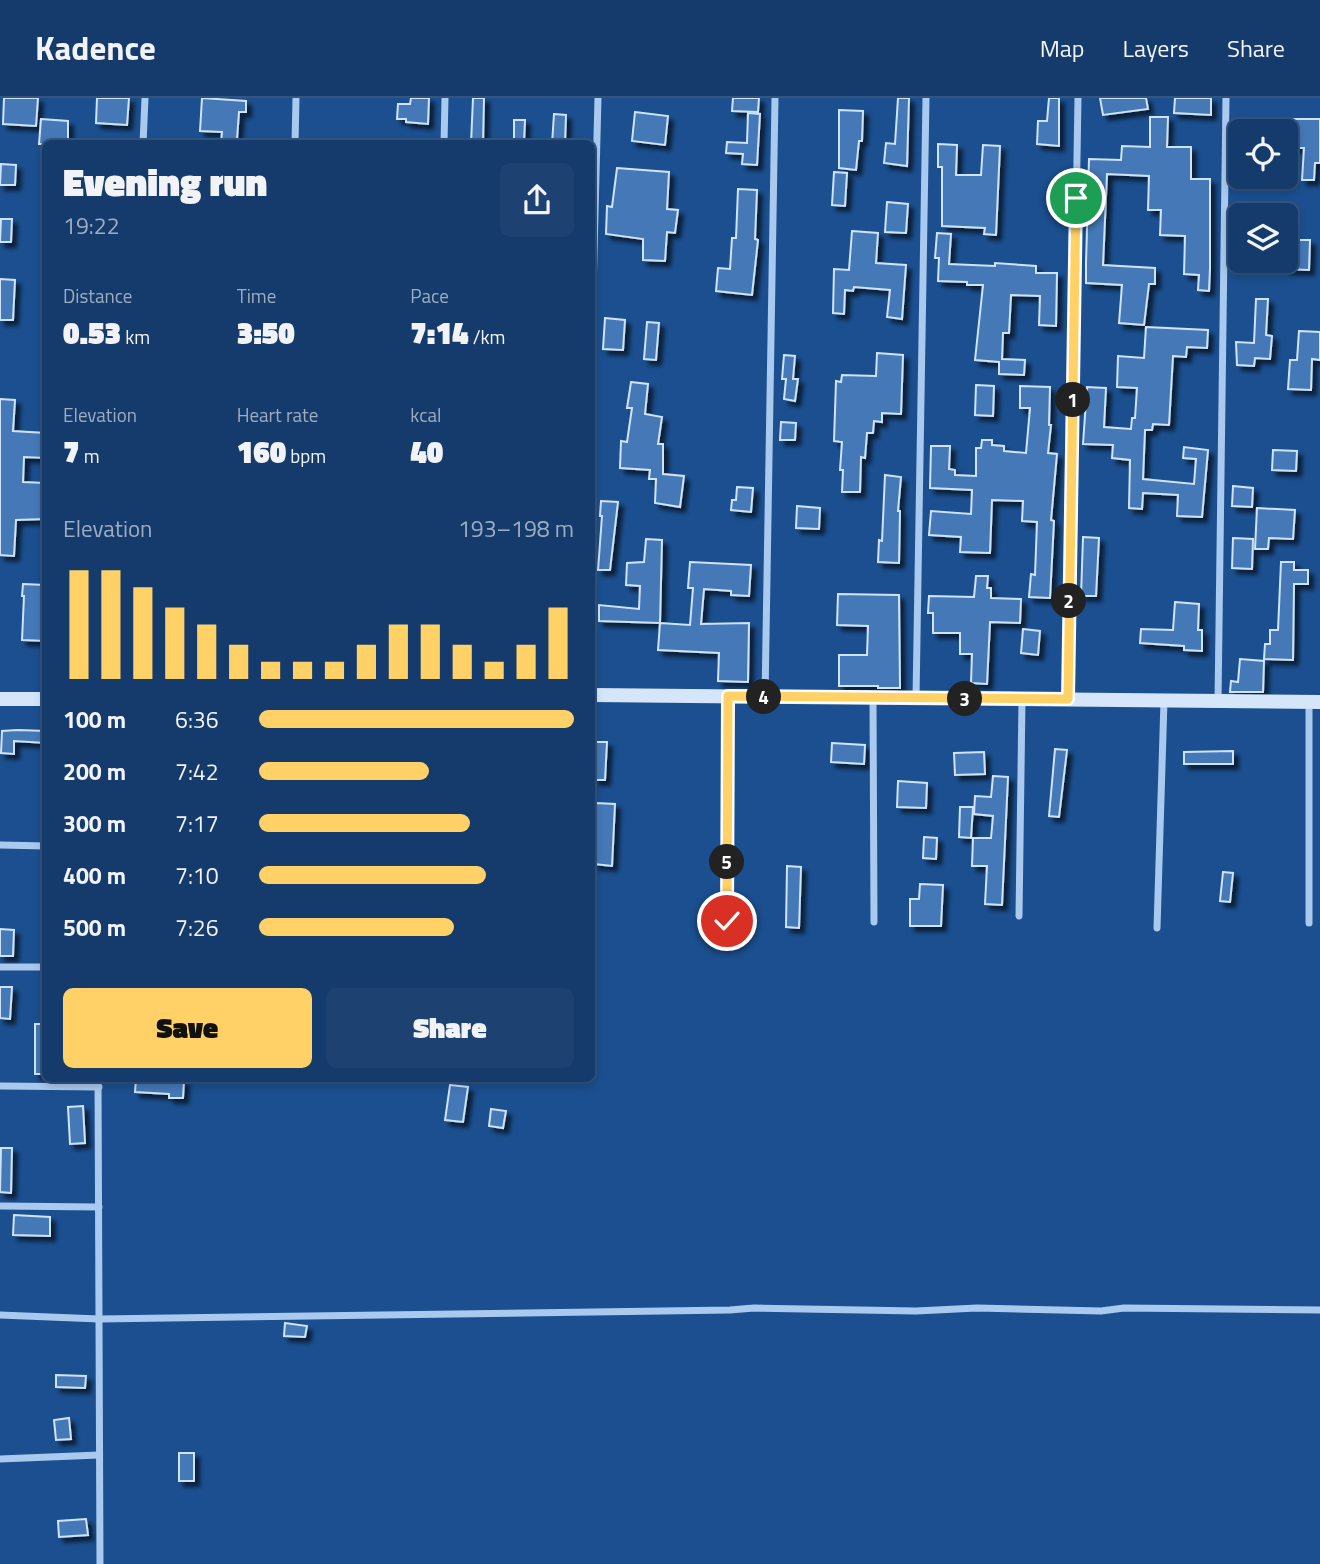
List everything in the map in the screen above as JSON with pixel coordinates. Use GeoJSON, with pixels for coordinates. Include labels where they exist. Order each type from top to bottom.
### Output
{"type":"FeatureCollection","features":[{"type":"Feature","properties":{"kind":"street"},"geometry":{"type":"LineString","coordinates":[[143,140],[145,98]]}},
{"type":"Feature","properties":{"kind":"street"},"geometry":{"type":"LineString","coordinates":[[295,140],[296,98]]}},
{"type":"Feature","properties":{"kind":"street"},"geometry":{"type":"LineString","coordinates":[[444,140],[445,98]]}},
{"type":"Feature","properties":{"kind":"street"},"geometry":{"type":"LineString","coordinates":[[595,214],[598,98]]}},
{"type":"Feature","properties":{"kind":"street"},"geometry":{"type":"LineString","coordinates":[[765,697],[775,98]]}},
{"type":"Feature","properties":{"kind":"street"},"geometry":{"type":"LineString","coordinates":[[916,698],[926,98]]}},
{"type":"Feature","properties":{"kind":"street"},"geometry":{"type":"LineString","coordinates":[[1068,699],[1078,98]]}},
{"type":"Feature","properties":{"kind":"street"},"geometry":{"type":"LineString","coordinates":[[1218,701],[1226,98]]}},
{"type":"Feature","properties":{"kind":"street"},"geometry":{"type":"LineString","coordinates":[[595,695],[1314,702],[1309,923]]}},
{"type":"Feature","properties":{"kind":"street"},"geometry":{"type":"LineString","coordinates":[[727,921],[728,696]]}},
{"type":"Feature","properties":{"kind":"street"},"geometry":{"type":"LineString","coordinates":[[873,698],[874,922]]}},
{"type":"Feature","properties":{"kind":"street"},"geometry":{"type":"LineString","coordinates":[[0,699],[42,699]]}},
{"type":"Feature","properties":{"kind":"street"},"geometry":{"type":"LineString","coordinates":[[1019,916],[1022,699]]}},
{"type":"Feature","properties":{"kind":"street"},"geometry":{"type":"LineString","coordinates":[[1157,928],[1164,700]]}},
{"type":"Feature","properties":{"kind":"street"},"geometry":{"type":"LineString","coordinates":[[0,845],[42,846]]}},
{"type":"Feature","properties":{"kind":"street"},"geometry":{"type":"LineString","coordinates":[[0,967],[42,967]]}},
{"type":"Feature","properties":{"kind":"street"},"geometry":{"type":"LineString","coordinates":[[0,1087],[99,1082],[100,1564]]}},
{"type":"Feature","properties":{"kind":"street"},"geometry":{"type":"LineString","coordinates":[[0,1206],[99,1207]]}},
{"type":"Feature","properties":{"kind":"street"},"geometry":{"type":"LineString","coordinates":[[0,1315],[99,1319],[730,1311],[754,1308],[916,1311],[977,1308],[1101,1311],[1124,1308],[1320,1310]]}},
{"type":"Feature","properties":{"kind":"street"},"geometry":{"type":"LineString","coordinates":[[0,1458],[99,1455]]}},
{"type":"Feature","properties":{"kind":"building"},"geometry":{"type":"Polygon","coordinates":[[[4,98],[38,98],[36,126],[3,124],[4,98]]]}},
{"type":"Feature","properties":{"kind":"building"},"geometry":{"type":"Polygon","coordinates":[[[97,98],[129,98],[127,125],[96,123],[97,98]]]}},
{"type":"Feature","properties":{"kind":"building"},"geometry":{"type":"Polygon","coordinates":[[[202,98],[246,101],[246,112],[239,112],[237,139],[221,140],[222,132],[200,131],[202,98]]]}},
{"type":"Feature","properties":{"kind":"building"},"geometry":{"type":"Polygon","coordinates":[[[411,98],[429,98],[428,124],[397,119],[398,104],[410,104],[411,98]]]}},
{"type":"Feature","properties":{"kind":"building"},"geometry":{"type":"Polygon","coordinates":[[[473,98],[484,98],[483,140],[471,140],[473,98]]]}},
{"type":"Feature","properties":{"kind":"building"},"geometry":{"type":"Polygon","coordinates":[[[733,98],[759,98],[758,112],[732,111],[733,98]]]}},
{"type":"Feature","properties":{"kind":"building"},"geometry":{"type":"Polygon","coordinates":[[[898,98],[909,98],[907,166],[884,163],[886,143],[895,144],[898,98]]]}},
{"type":"Feature","properties":{"kind":"building"},"geometry":{"type":"Polygon","coordinates":[[[1049,98],[1059,98],[1059,146],[1037,144],[1038,121],[1047,121],[1049,98]]]}},
{"type":"Feature","properties":{"kind":"building"},"geometry":{"type":"Polygon","coordinates":[[[1100,98],[1146,98],[1148,109],[1103,115],[1100,98]]]}},
{"type":"Feature","properties":{"kind":"building"},"geometry":{"type":"Polygon","coordinates":[[[1175,98],[1211,98],[1211,115],[1174,113],[1175,98]]]}},
{"type":"Feature","properties":{"kind":"building"},"geometry":{"type":"Polygon","coordinates":[[[839,110],[863,111],[862,141],[859,141],[856,170],[839,168],[839,110]]]}},
{"type":"Feature","properties":{"kind":"building"},"geometry":{"type":"Polygon","coordinates":[[[635,112],[668,116],[665,145],[632,141],[635,112]]]}},
{"type":"Feature","properties":{"kind":"building"},"geometry":{"type":"Polygon","coordinates":[[[748,113],[760,114],[757,165],[742,164],[743,154],[726,153],[727,142],[747,143],[748,113]]]}},
{"type":"Feature","properties":{"kind":"building"},"geometry":{"type":"Polygon","coordinates":[[[554,114],[566,115],[565,140],[552,140],[554,114]]]}},
{"type":"Feature","properties":{"kind":"building"},"geometry":{"type":"Polygon","coordinates":[[[1150,117],[1168,117],[1167,147],[1191,147],[1191,179],[1210,179],[1209,291],[1198,290],[1199,275],[1184,274],[1185,236],[1160,235],[1161,210],[1148,210],[1149,176],[1107,174],[1103,265],[1155,268],[1155,284],[1149,284],[1144,325],[1119,323],[1122,285],[1086,283],[1089,159],[1121,160],[1122,146],[1150,147],[1150,117]]]}},
{"type":"Feature","properties":{"kind":"building"},"geometry":{"type":"Polygon","coordinates":[[[41,119],[68,121],[68,140],[42,140],[42,144],[39,144],[41,119]]]}},
{"type":"Feature","properties":{"kind":"building"},"geometry":{"type":"Polygon","coordinates":[[[1298,119],[1320,119],[1320,163],[1315,163],[1314,180],[1302,180],[1304,148],[1298,148],[1298,119]]]}},
{"type":"Feature","properties":{"kind":"building"},"geometry":{"type":"Polygon","coordinates":[[[514,120],[525,120],[524,140],[514,140],[514,120]]]}},
{"type":"Feature","properties":{"kind":"building"},"geometry":{"type":"Polygon","coordinates":[[[938,144],[957,145],[956,175],[981,175],[983,145],[1000,146],[996,235],[984,234],[985,228],[942,226],[942,167],[938,167],[938,144]]]}},
{"type":"Feature","properties":{"kind":"building"},"geometry":{"type":"Polygon","coordinates":[[[1,164],[16,165],[15,185],[0,185],[1,164]]]}},
{"type":"Feature","properties":{"kind":"building"},"geometry":{"type":"Polygon","coordinates":[[[617,168],[669,172],[667,209],[678,210],[675,233],[667,232],[665,261],[643,260],[643,239],[606,234],[607,206],[612,207],[617,168]]]}},
{"type":"Feature","properties":{"kind":"building"},"geometry":{"type":"Polygon","coordinates":[[[834,172],[847,173],[845,206],[832,205],[834,172]]]}},
{"type":"Feature","properties":{"kind":"building"},"geometry":{"type":"Polygon","coordinates":[[[738,189],[757,190],[755,239],[758,240],[752,295],[716,291],[718,268],[730,269],[732,238],[736,238],[738,189]]]}},
{"type":"Feature","properties":{"kind":"building"},"geometry":{"type":"Polygon","coordinates":[[[887,202],[908,204],[906,233],[885,232],[887,202]]]}},
{"type":"Feature","properties":{"kind":"building"},"geometry":{"type":"Polygon","coordinates":[[[1,219],[12,219],[11,242],[0,242],[1,219]]]}},
{"type":"Feature","properties":{"kind":"building"},"geometry":{"type":"Polygon","coordinates":[[[852,231],[878,233],[876,263],[906,265],[902,319],[887,317],[890,290],[854,287],[853,291],[845,290],[844,314],[833,313],[834,269],[849,270],[852,231]]]}},
{"type":"Feature","properties":{"kind":"building"},"geometry":{"type":"Polygon","coordinates":[[[937,233],[951,234],[949,264],[1036,266],[1036,273],[1057,273],[1056,326],[1039,325],[1040,296],[1011,295],[1009,333],[1003,333],[1002,359],[1025,360],[1024,375],[999,374],[999,362],[975,360],[983,285],[938,281],[939,258],[935,258],[937,233]]]}},
{"type":"Feature","properties":{"kind":"building"},"geometry":{"type":"Polygon","coordinates":[[[1298,240],[1310,240],[1309,270],[1298,270],[1298,240]]]}},
{"type":"Feature","properties":{"kind":"building"},"geometry":{"type":"Polygon","coordinates":[[[0,279],[15,280],[13,320],[0,320],[0,279]]]}},
{"type":"Feature","properties":{"kind":"building"},"geometry":{"type":"Polygon","coordinates":[[[1256,299],[1268,299],[1266,335],[1272,336],[1270,359],[1255,358],[1254,366],[1237,365],[1236,342],[1254,343],[1256,299]]]}},
{"type":"Feature","properties":{"kind":"building"},"geometry":{"type":"Polygon","coordinates":[[[605,318],[625,320],[623,350],[603,349],[605,318]]]}},
{"type":"Feature","properties":{"kind":"building"},"geometry":{"type":"Polygon","coordinates":[[[647,322],[659,323],[656,360],[644,359],[647,322]]]}},
{"type":"Feature","properties":{"kind":"building"},"geometry":{"type":"Polygon","coordinates":[[[1146,327],[1208,330],[1207,348],[1187,347],[1186,357],[1173,356],[1169,425],[1153,424],[1152,430],[1145,430],[1143,479],[1194,484],[1196,459],[1183,458],[1184,447],[1208,450],[1202,517],[1177,516],[1178,495],[1143,493],[1142,509],[1129,508],[1130,460],[1112,458],[1113,445],[1083,444],[1087,387],[1106,388],[1104,427],[1131,429],[1132,418],[1135,418],[1137,388],[1117,387],[1118,356],[1144,358],[1146,327]]]}},
{"type":"Feature","properties":{"kind":"building"},"geometry":{"type":"Polygon","coordinates":[[[1299,331],[1320,332],[1320,360],[1312,359],[1311,390],[1288,389],[1290,360],[1297,360],[1299,331]]]}},
{"type":"Feature","properties":{"kind":"building"},"geometry":{"type":"Polygon","coordinates":[[[877,353],[903,355],[901,414],[882,413],[882,422],[874,421],[873,433],[867,433],[865,458],[861,457],[860,492],[842,492],[842,442],[834,441],[836,381],[841,382],[842,375],[876,376],[877,353]]]}},
{"type":"Feature","properties":{"kind":"building"},"geometry":{"type":"Polygon","coordinates":[[[784,355],[795,356],[793,379],[798,379],[795,401],[784,399],[784,355]]]}},
{"type":"Feature","properties":{"kind":"building"},"geometry":{"type":"Polygon","coordinates":[[[631,382],[648,384],[645,414],[662,417],[658,444],[663,444],[663,474],[684,476],[680,507],[655,503],[656,479],[649,479],[650,470],[620,468],[621,441],[627,442],[632,408],[627,408],[631,382]]]}},
{"type":"Feature","properties":{"kind":"building"},"geometry":{"type":"Polygon","coordinates":[[[976,385],[994,386],[993,416],[975,415],[976,385]]]}},
{"type":"Feature","properties":{"kind":"building"},"geometry":{"type":"Polygon","coordinates":[[[1020,386],[1050,387],[1051,425],[1048,453],[1057,454],[1051,520],[1054,521],[1050,598],[1029,597],[1031,574],[1035,575],[1037,522],[1022,521],[1023,501],[992,500],[990,553],[960,552],[961,537],[929,535],[931,511],[971,514],[972,490],[930,488],[931,446],[950,446],[949,469],[955,470],[955,475],[976,476],[976,448],[981,448],[982,440],[992,440],[992,445],[1004,446],[1004,451],[1026,453],[1030,408],[1020,408],[1020,386]]]}},
{"type":"Feature","properties":{"kind":"building"},"geometry":{"type":"Polygon","coordinates":[[[0,399],[15,400],[13,431],[42,433],[42,458],[24,457],[23,482],[42,483],[42,519],[16,520],[14,556],[0,555],[0,399]]]}},
{"type":"Feature","properties":{"kind":"building"},"geometry":{"type":"Polygon","coordinates":[[[781,422],[796,423],[795,440],[780,440],[781,422]]]}},
{"type":"Feature","properties":{"kind":"building"},"geometry":{"type":"Polygon","coordinates":[[[1273,450],[1297,451],[1296,471],[1272,470],[1273,450]]]}},
{"type":"Feature","properties":{"kind":"building"},"geometry":{"type":"Polygon","coordinates":[[[885,475],[901,477],[898,511],[899,563],[878,562],[879,540],[882,541],[885,475]]]}},
{"type":"Feature","properties":{"kind":"building"},"geometry":{"type":"Polygon","coordinates":[[[1233,486],[1253,488],[1252,507],[1232,506],[1233,486]]]}},
{"type":"Feature","properties":{"kind":"building"},"geometry":{"type":"Polygon","coordinates":[[[737,487],[753,488],[751,512],[731,510],[732,500],[736,500],[737,487]]]}},
{"type":"Feature","properties":{"kind":"building"},"geometry":{"type":"Polygon","coordinates":[[[601,501],[618,502],[610,570],[598,570],[601,501]]]}},
{"type":"Feature","properties":{"kind":"building"},"geometry":{"type":"Polygon","coordinates":[[[797,506],[820,508],[819,529],[796,528],[797,506]]]}},
{"type":"Feature","properties":{"kind":"building"},"geometry":{"type":"Polygon","coordinates":[[[1257,508],[1295,510],[1293,539],[1269,538],[1268,549],[1255,549],[1257,508]]]}},
{"type":"Feature","properties":{"kind":"building"},"geometry":{"type":"Polygon","coordinates":[[[1083,537],[1099,538],[1096,596],[1081,596],[1083,537]]]}},
{"type":"Feature","properties":{"kind":"building"},"geometry":{"type":"Polygon","coordinates":[[[1233,538],[1253,539],[1252,569],[1232,568],[1233,538]]]}},
{"type":"Feature","properties":{"kind":"building"},"geometry":{"type":"Polygon","coordinates":[[[646,539],[662,540],[660,623],[599,621],[599,605],[639,609],[640,586],[626,585],[627,563],[644,562],[646,539]]]}},
{"type":"Feature","properties":{"kind":"building"},"geometry":{"type":"Polygon","coordinates":[[[690,562],[751,565],[749,596],[731,595],[731,591],[704,589],[701,624],[749,623],[748,682],[718,681],[719,653],[658,650],[660,623],[690,625],[693,588],[688,588],[690,562]]]}},
{"type":"Feature","properties":{"kind":"building"},"geometry":{"type":"Polygon","coordinates":[[[1281,562],[1294,562],[1294,570],[1308,570],[1308,584],[1294,584],[1293,660],[1264,659],[1265,644],[1270,644],[1270,630],[1278,630],[1281,562]]]}},
{"type":"Feature","properties":{"kind":"building"},"geometry":{"type":"Polygon","coordinates":[[[976,576],[988,576],[987,588],[991,588],[991,598],[1021,599],[1020,623],[990,622],[987,684],[971,683],[972,654],[960,654],[960,633],[933,633],[933,613],[928,613],[929,596],[974,597],[976,576]]]}},
{"type":"Feature","properties":{"kind":"building"},"geometry":{"type":"Polygon","coordinates":[[[23,584],[42,585],[42,641],[22,640],[23,584]]]}},
{"type":"Feature","properties":{"kind":"building"},"geometry":{"type":"Polygon","coordinates":[[[838,594],[899,595],[900,688],[839,686],[839,655],[867,655],[868,626],[837,625],[838,594]]]}},
{"type":"Feature","properties":{"kind":"building"},"geometry":{"type":"Polygon","coordinates":[[[1175,602],[1199,604],[1198,630],[1202,630],[1202,651],[1184,650],[1184,646],[1140,643],[1141,629],[1173,630],[1175,602]]]}},
{"type":"Feature","properties":{"kind":"building"},"geometry":{"type":"Polygon","coordinates":[[[1023,629],[1040,631],[1038,655],[1021,653],[1023,629]]]}},
{"type":"Feature","properties":{"kind":"building"},"geometry":{"type":"Polygon","coordinates":[[[1240,659],[1264,661],[1263,692],[1230,692],[1231,681],[1238,682],[1240,659]]]}},
{"type":"Feature","properties":{"kind":"building"},"geometry":{"type":"Polygon","coordinates":[[[2,731],[42,731],[42,743],[14,741],[14,754],[1,753],[2,731]]]}},
{"type":"Feature","properties":{"kind":"building"},"geometry":{"type":"Polygon","coordinates":[[[596,742],[607,742],[605,780],[595,780],[596,742]]]}},
{"type":"Feature","properties":{"kind":"building"},"geometry":{"type":"Polygon","coordinates":[[[832,743],[865,745],[864,764],[831,762],[832,743]]]}},
{"type":"Feature","properties":{"kind":"building"},"geometry":{"type":"Polygon","coordinates":[[[1055,749],[1067,750],[1059,817],[1049,816],[1055,749]]]}},
{"type":"Feature","properties":{"kind":"building"},"geometry":{"type":"Polygon","coordinates":[[[1233,751],[1233,764],[1184,764],[1184,752],[1233,751]]]}},
{"type":"Feature","properties":{"kind":"building"},"geometry":{"type":"Polygon","coordinates":[[[984,752],[985,774],[955,775],[954,753],[984,752]]]}},
{"type":"Feature","properties":{"kind":"building"},"geometry":{"type":"Polygon","coordinates":[[[993,776],[1008,777],[1002,905],[985,904],[987,866],[972,866],[973,838],[991,838],[993,816],[974,814],[975,796],[991,797],[993,776]]]}},
{"type":"Feature","properties":{"kind":"building"},"geometry":{"type":"Polygon","coordinates":[[[898,781],[927,783],[926,808],[897,807],[898,781]]]}},
{"type":"Feature","properties":{"kind":"building"},"geometry":{"type":"Polygon","coordinates":[[[596,803],[615,804],[612,866],[595,864],[596,803]]]}},
{"type":"Feature","properties":{"kind":"building"},"geometry":{"type":"Polygon","coordinates":[[[960,807],[973,807],[971,838],[959,837],[960,807]]]}},
{"type":"Feature","properties":{"kind":"building"},"geometry":{"type":"Polygon","coordinates":[[[924,837],[937,838],[936,859],[923,858],[924,837]]]}},
{"type":"Feature","properties":{"kind":"building"},"geometry":{"type":"Polygon","coordinates":[[[787,866],[801,867],[799,928],[786,927],[787,866]]]}},
{"type":"Feature","properties":{"kind":"building"},"geometry":{"type":"Polygon","coordinates":[[[1223,872],[1233,873],[1230,902],[1220,901],[1223,872]]]}},
{"type":"Feature","properties":{"kind":"building"},"geometry":{"type":"Polygon","coordinates":[[[920,884],[943,885],[941,926],[910,926],[910,899],[919,899],[920,884]]]}},
{"type":"Feature","properties":{"kind":"building"},"geometry":{"type":"Polygon","coordinates":[[[0,929],[14,930],[13,956],[0,956],[0,929]]]}},
{"type":"Feature","properties":{"kind":"building"},"geometry":{"type":"Polygon","coordinates":[[[0,987],[12,987],[10,1019],[0,1018],[0,987]]]}},
{"type":"Feature","properties":{"kind":"building"},"geometry":{"type":"Polygon","coordinates":[[[35,1024],[42,1024],[42,1074],[35,1074],[35,1024]]]}},
{"type":"Feature","properties":{"kind":"building"},"geometry":{"type":"Polygon","coordinates":[[[136,1082],[184,1082],[183,1098],[169,1098],[169,1094],[135,1092],[136,1082]]]}},
{"type":"Feature","properties":{"kind":"building"},"geometry":{"type":"Polygon","coordinates":[[[450,1085],[468,1087],[463,1122],[445,1120],[450,1085]]]}},
{"type":"Feature","properties":{"kind":"building"},"geometry":{"type":"Polygon","coordinates":[[[83,1106],[85,1143],[70,1144],[68,1107],[83,1106]]]}},
{"type":"Feature","properties":{"kind":"building"},"geometry":{"type":"Polygon","coordinates":[[[491,1109],[506,1111],[503,1128],[489,1126],[491,1109]]]}},
{"type":"Feature","properties":{"kind":"building"},"geometry":{"type":"Polygon","coordinates":[[[1,1148],[12,1148],[11,1193],[0,1192],[1,1148]]]}},
{"type":"Feature","properties":{"kind":"building"},"geometry":{"type":"Polygon","coordinates":[[[14,1215],[50,1217],[50,1236],[13,1235],[14,1215]]]}},
{"type":"Feature","properties":{"kind":"building"},"geometry":{"type":"Polygon","coordinates":[[[285,1323],[307,1326],[305,1337],[284,1336],[285,1323]]]}},
{"type":"Feature","properties":{"kind":"building"},"geometry":{"type":"Polygon","coordinates":[[[56,1375],[86,1376],[85,1388],[56,1387],[56,1375]]]}},
{"type":"Feature","properties":{"kind":"building"},"geometry":{"type":"Polygon","coordinates":[[[69,1418],[71,1439],[56,1440],[54,1420],[69,1418]]]}},
{"type":"Feature","properties":{"kind":"building"},"geometry":{"type":"Polygon","coordinates":[[[179,1453],[194,1453],[194,1481],[179,1481],[179,1453]]]}},
{"type":"Feature","properties":{"kind":"building"},"geometry":{"type":"Polygon","coordinates":[[[86,1519],[88,1535],[59,1537],[58,1521],[86,1519]]]}},
{"type":"Feature","properties":{"kind":"route"},"geometry":{"type":"LineString","coordinates":[[727,921],[728,696],[1068,699],[1076,198]]}}]}
